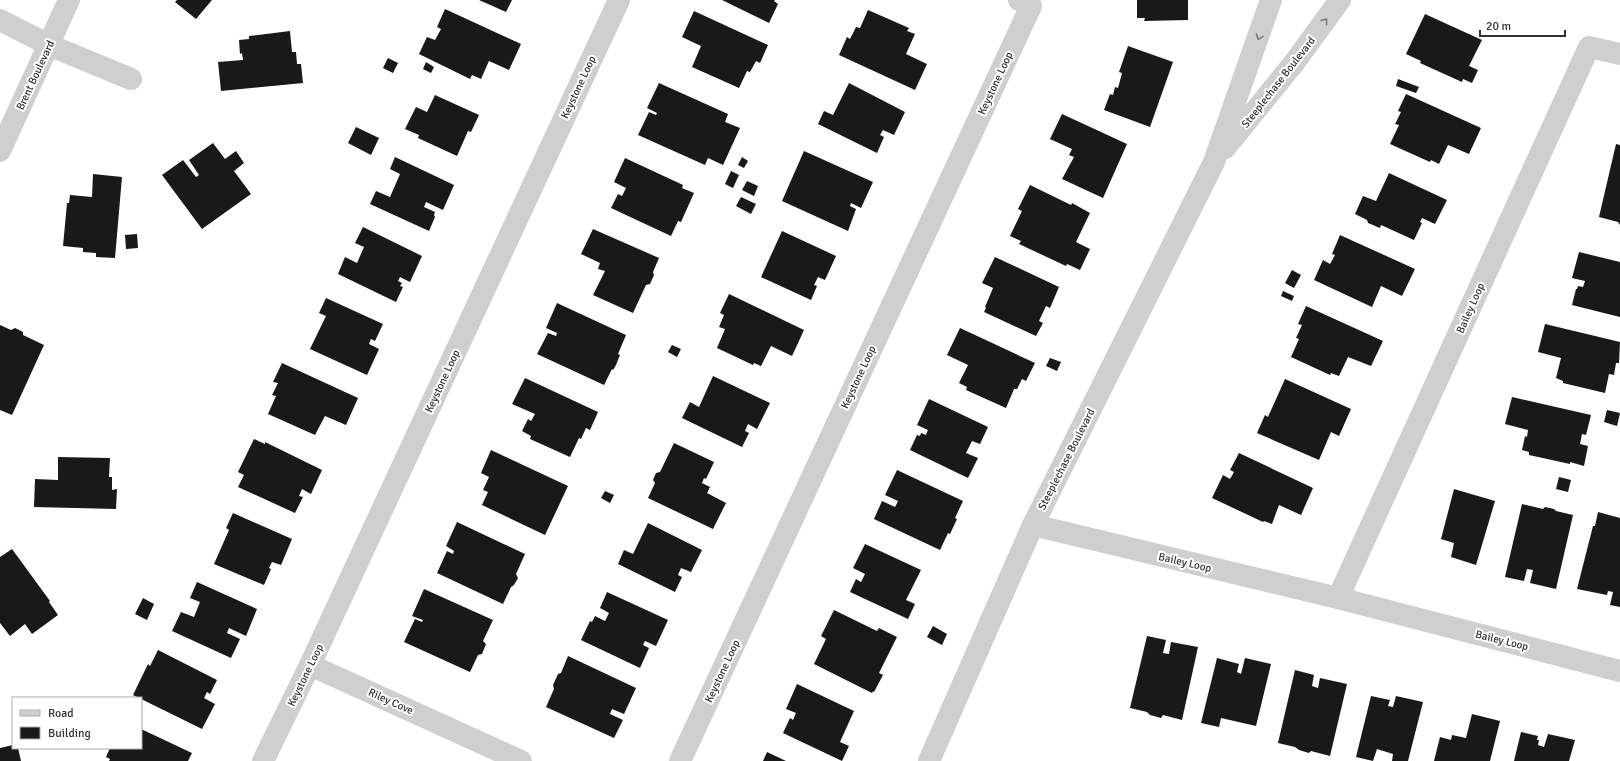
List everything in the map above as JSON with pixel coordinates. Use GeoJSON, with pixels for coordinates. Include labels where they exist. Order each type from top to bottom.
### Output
{"type":"FeatureCollection","features":[{"type":"Feature","properties":{"kind":"street","name":"Brent Boulevard"},"geometry":{"type":"LineString","coordinates":[[0,151],[69,0]]}},
{"type":"Feature","properties":{"kind":"street","name":"Keystone Loop"},"geometry":{"type":"LineString","coordinates":[[263,761],[310,665],[618,0]]}},
{"type":"Feature","properties":{"kind":"street","name":"Keystone Loop"},"geometry":{"type":"LineString","coordinates":[[680,761],[1031,6],[1019,0]]}},
{"type":"Feature","properties":{"kind":"street","name":"Steeplechase Boulevard"},"geometry":{"type":"LineString","coordinates":[[929,761],[1032,525],[1214,162],[1271,0]]}},
{"type":"Feature","properties":{"kind":"street","name":"Steeplechase Boulevard"},"geometry":{"type":"LineString","coordinates":[[1214,162],[1294,63],[1340,0]]}},
{"type":"Feature","properties":{"kind":"street"},"geometry":{"type":"LineString","coordinates":[[0,20],[49,45],[131,78]]}},
{"type":"Feature","properties":{"kind":"street","name":"Bailey Loop"},"geometry":{"type":"LineString","coordinates":[[1338,598],[1589,47],[1620,54]]}},
{"type":"Feature","properties":{"kind":"street","name":"Bailey Loop"},"geometry":{"type":"LineString","coordinates":[[1032,525],[1338,598],[1620,671]]}},
{"type":"Feature","properties":{"kind":"street","name":"Riley Cove"},"geometry":{"type":"LineString","coordinates":[[310,665],[472,737],[521,761]]}},
{"type":"Feature","properties":{"kind":"building"},"geometry":{"type":"Polygon","coordinates":[[[177,0],[212,0],[196,19],[175,2],[177,0]]]}},
{"type":"Feature","properties":{"kind":"building"},"geometry":{"type":"Polygon","coordinates":[[[479,0],[512,0],[506,12],[479,0]]]}},
{"type":"Feature","properties":{"kind":"building"},"geometry":{"type":"Polygon","coordinates":[[[722,0],[775,0],[774,1],[778,4],[769,23],[722,0]]]}},
{"type":"Feature","properties":{"kind":"building"},"geometry":{"type":"Polygon","coordinates":[[[1137,0],[1188,0],[1188,20],[1144,21],[1145,18],[1137,18],[1137,0]]]}},
{"type":"Feature","properties":{"kind":"building"},"geometry":{"type":"Polygon","coordinates":[[[445,9],[521,44],[509,70],[489,61],[481,79],[472,75],[470,79],[419,54],[427,37],[435,40],[441,29],[437,27],[445,9]]]}},
{"type":"Feature","properties":{"kind":"building"},"geometry":{"type":"Polygon","coordinates":[[[868,10],[909,28],[907,31],[915,34],[906,54],[927,64],[915,90],[839,55],[847,37],[850,39],[856,27],[860,28],[868,10]]]}},
{"type":"Feature","properties":{"kind":"building"},"geometry":{"type":"Polygon","coordinates":[[[694,11],[768,45],[760,63],[756,61],[750,72],[747,71],[739,88],[692,67],[701,46],[682,37],[694,11]]]}},
{"type":"Feature","properties":{"kind":"building"},"geometry":{"type":"Polygon","coordinates":[[[1425,14],[1482,40],[1469,66],[1478,70],[1472,83],[1463,79],[1462,82],[1420,63],[1421,61],[1406,54],[1425,14]]]}},
{"type":"Feature","properties":{"kind":"building"},"geometry":{"type":"Polygon","coordinates":[[[290,31],[292,52],[296,52],[297,64],[301,64],[303,83],[221,91],[218,62],[243,60],[242,53],[240,54],[239,40],[249,39],[249,36],[290,31]]]}},
{"type":"Feature","properties":{"kind":"building"},"geometry":{"type":"Polygon","coordinates":[[[1128,46],[1173,62],[1150,127],[1104,110],[1110,94],[1113,95],[1115,87],[1118,88],[1122,73],[1119,72],[1128,46]]]}},
{"type":"Feature","properties":{"kind":"building"},"geometry":{"type":"Polygon","coordinates":[[[388,58],[398,63],[393,73],[383,68],[388,58]]]}},
{"type":"Feature","properties":{"kind":"building"},"geometry":{"type":"Polygon","coordinates":[[[426,62],[434,67],[431,73],[423,69],[426,62]]]}},
{"type":"Feature","properties":{"kind":"building"},"geometry":{"type":"Polygon","coordinates":[[[1398,79],[1419,87],[1416,93],[1396,86],[1398,79]]]}},
{"type":"Feature","properties":{"kind":"building"},"geometry":{"type":"Polygon","coordinates":[[[659,83],[728,114],[725,122],[740,128],[723,165],[708,158],[705,165],[638,135],[649,112],[656,115],[657,113],[647,108],[659,83]]]}},
{"type":"Feature","properties":{"kind":"building"},"geometry":{"type":"Polygon","coordinates":[[[849,83],[905,112],[894,135],[883,130],[880,135],[884,137],[877,153],[818,124],[824,111],[833,115],[849,83]]]}},
{"type":"Feature","properties":{"kind":"building"},"geometry":{"type":"Polygon","coordinates":[[[1406,94],[1481,128],[1469,154],[1448,145],[1439,164],[1431,160],[1430,162],[1390,144],[1399,125],[1395,124],[1401,112],[1398,111],[1406,94]]]}},
{"type":"Feature","properties":{"kind":"building"},"geometry":{"type":"Polygon","coordinates":[[[435,95],[479,115],[471,132],[468,131],[457,156],[418,138],[419,135],[405,129],[416,107],[427,112],[435,95]]]}},
{"type":"Feature","properties":{"kind":"building"},"geometry":{"type":"Polygon","coordinates":[[[1062,114],[1127,144],[1103,198],[1062,179],[1074,157],[1069,155],[1072,149],[1050,139],[1062,114]]]}},
{"type":"Feature","properties":{"kind":"building"},"geometry":{"type":"Polygon","coordinates":[[[356,127],[379,138],[371,155],[348,143],[356,127]]]}},
{"type":"Feature","properties":{"kind":"building"},"geometry":{"type":"Polygon","coordinates":[[[213,143],[225,159],[236,151],[244,163],[234,171],[251,194],[202,229],[162,175],[183,160],[196,177],[199,175],[189,160],[213,143]]]}},
{"type":"Feature","properties":{"kind":"building"},"geometry":{"type":"Polygon","coordinates":[[[1616,144],[1620,145],[1620,225],[1618,222],[1599,217],[1616,144]]]}},
{"type":"Feature","properties":{"kind":"building"},"geometry":{"type":"Polygon","coordinates":[[[804,151],[873,182],[861,208],[851,203],[850,206],[856,209],[848,231],[782,201],[804,151]]]}},
{"type":"Feature","properties":{"kind":"building"},"geometry":{"type":"Polygon","coordinates":[[[395,157],[454,185],[443,210],[426,202],[424,207],[435,212],[435,217],[429,231],[370,204],[376,191],[390,197],[400,174],[390,169],[395,157]]]}},
{"type":"Feature","properties":{"kind":"building"},"geometry":{"type":"Polygon","coordinates":[[[742,157],[748,161],[744,168],[738,165],[742,157]]]}},
{"type":"Feature","properties":{"kind":"building"},"geometry":{"type":"Polygon","coordinates":[[[625,158],[683,185],[682,188],[694,193],[681,222],[678,221],[671,236],[611,208],[618,194],[622,196],[626,188],[614,182],[625,158]]]}},
{"type":"Feature","properties":{"kind":"building"},"geometry":{"type":"Polygon","coordinates":[[[731,171],[739,175],[733,188],[725,184],[731,171]]]}},
{"type":"Feature","properties":{"kind":"building"},"geometry":{"type":"Polygon","coordinates":[[[1389,173],[1447,200],[1435,224],[1422,218],[1420,222],[1422,223],[1414,240],[1381,225],[1380,228],[1368,223],[1367,220],[1355,214],[1363,196],[1376,201],[1389,173]]]}},
{"type":"Feature","properties":{"kind":"building"},"geometry":{"type":"Polygon","coordinates":[[[93,174],[122,177],[115,258],[96,257],[96,253],[83,252],[83,248],[63,246],[67,203],[69,203],[70,195],[92,197],[93,174]]]}},
{"type":"Feature","properties":{"kind":"building"},"geometry":{"type":"Polygon","coordinates":[[[747,181],[758,186],[754,196],[742,190],[747,181]]]}},
{"type":"Feature","properties":{"kind":"building"},"geometry":{"type":"Polygon","coordinates":[[[1030,185],[1071,205],[1072,203],[1090,213],[1076,242],[1090,249],[1080,270],[1067,264],[1066,266],[1019,244],[1021,241],[1010,236],[1022,211],[1018,209],[1030,185]]]}},
{"type":"Feature","properties":{"kind":"building"},"geometry":{"type":"Polygon","coordinates":[[[741,197],[756,204],[751,214],[736,206],[741,197]]]}},
{"type":"Feature","properties":{"kind":"building"},"geometry":{"type":"Polygon","coordinates":[[[363,227],[422,256],[410,282],[400,277],[398,281],[402,283],[400,286],[403,287],[396,302],[338,274],[345,257],[357,263],[364,247],[355,243],[363,227]]]}},
{"type":"Feature","properties":{"kind":"building"},"geometry":{"type":"Polygon","coordinates":[[[593,229],[659,258],[650,284],[646,285],[633,313],[593,295],[605,271],[598,269],[600,263],[581,254],[593,229]]]}},
{"type":"Feature","properties":{"kind":"building"},"geometry":{"type":"Polygon","coordinates":[[[782,231],[836,256],[825,280],[818,277],[814,285],[817,286],[811,300],[761,277],[782,231]]]}},
{"type":"Feature","properties":{"kind":"building"},"geometry":{"type":"Polygon","coordinates":[[[137,234],[138,248],[126,249],[125,235],[137,234]]]}},
{"type":"Feature","properties":{"kind":"building"},"geometry":{"type":"Polygon","coordinates":[[[1340,235],[1415,269],[1402,296],[1381,286],[1372,307],[1314,280],[1323,260],[1330,264],[1335,255],[1332,254],[1340,235]]]}},
{"type":"Feature","properties":{"kind":"building"},"geometry":{"type":"Polygon","coordinates":[[[1579,252],[1620,262],[1620,317],[1572,305],[1576,289],[1578,286],[1583,287],[1585,281],[1572,278],[1579,252]]]}},
{"type":"Feature","properties":{"kind":"building"},"geometry":{"type":"Polygon","coordinates":[[[995,257],[1059,287],[1050,308],[1046,306],[1039,321],[1043,323],[1036,336],[984,312],[993,288],[982,283],[995,257]]]}},
{"type":"Feature","properties":{"kind":"building"},"geometry":{"type":"Polygon","coordinates":[[[1292,270],[1301,275],[1294,288],[1285,283],[1292,270]]]}},
{"type":"Feature","properties":{"kind":"building"},"geometry":{"type":"Polygon","coordinates":[[[1283,291],[1294,296],[1292,301],[1281,296],[1283,291]]]}},
{"type":"Feature","properties":{"kind":"building"},"geometry":{"type":"Polygon","coordinates":[[[729,294],[804,330],[792,356],[771,346],[761,366],[754,363],[753,365],[717,348],[725,329],[719,327],[724,315],[720,313],[729,294]]]}},
{"type":"Feature","properties":{"kind":"building"},"geometry":{"type":"Polygon","coordinates":[[[326,298],[383,324],[375,341],[371,339],[369,344],[379,349],[367,375],[310,349],[326,316],[319,313],[326,298]]]}},
{"type":"Feature","properties":{"kind":"building"},"geometry":{"type":"Polygon","coordinates":[[[557,303],[626,335],[618,354],[620,355],[616,365],[613,370],[612,369],[604,385],[537,354],[548,333],[556,336],[557,333],[546,328],[557,303]]]}},
{"type":"Feature","properties":{"kind":"building"},"geometry":{"type":"Polygon","coordinates":[[[1306,306],[1383,341],[1371,366],[1348,357],[1339,376],[1331,373],[1330,375],[1291,357],[1299,339],[1296,338],[1302,325],[1298,324],[1306,306]]]}},
{"type":"Feature","properties":{"kind":"building"},"geometry":{"type":"Polygon","coordinates":[[[1545,324],[1620,342],[1619,363],[1616,363],[1614,375],[1609,374],[1605,393],[1563,383],[1563,381],[1556,378],[1561,358],[1538,352],[1545,324]]]}},
{"type":"Feature","properties":{"kind":"building"},"geometry":{"type":"Polygon","coordinates":[[[0,325],[11,330],[15,328],[23,332],[23,335],[44,345],[12,415],[0,410],[0,325]]]}},
{"type":"Feature","properties":{"kind":"building"},"geometry":{"type":"Polygon","coordinates":[[[960,328],[1035,363],[1026,381],[1022,379],[1017,389],[1014,389],[1006,408],[966,390],[967,387],[959,383],[968,365],[947,355],[960,328]]]}},
{"type":"Feature","properties":{"kind":"building"},"geometry":{"type":"Polygon","coordinates":[[[672,345],[681,349],[677,357],[668,352],[672,345]]]}},
{"type":"Feature","properties":{"kind":"building"},"geometry":{"type":"Polygon","coordinates":[[[1050,358],[1061,362],[1057,371],[1046,366],[1050,358]]]}},
{"type":"Feature","properties":{"kind":"building"},"geometry":{"type":"Polygon","coordinates":[[[282,363],[358,398],[346,425],[325,416],[315,435],[268,414],[276,396],[272,395],[278,383],[273,382],[282,363]]]}},
{"type":"Feature","properties":{"kind":"building"},"geometry":{"type":"Polygon","coordinates":[[[713,376],[770,403],[757,429],[748,424],[745,431],[749,433],[742,447],[682,418],[690,402],[699,407],[713,376]]]}},
{"type":"Feature","properties":{"kind":"building"},"geometry":{"type":"Polygon","coordinates":[[[525,378],[598,412],[590,430],[586,428],[581,439],[579,438],[570,457],[530,439],[531,436],[522,431],[528,419],[531,421],[535,414],[512,404],[525,378]]]}},
{"type":"Feature","properties":{"kind":"building"},"geometry":{"type":"Polygon","coordinates":[[[1285,379],[1351,409],[1339,436],[1331,432],[1319,460],[1257,433],[1265,415],[1268,417],[1285,379]]]}},
{"type":"Feature","properties":{"kind":"building"},"geometry":{"type":"Polygon","coordinates":[[[1512,397],[1591,415],[1586,435],[1582,434],[1580,444],[1588,446],[1584,466],[1529,455],[1529,452],[1522,450],[1528,430],[1505,424],[1512,397]]]}},
{"type":"Feature","properties":{"kind":"building"},"geometry":{"type":"Polygon","coordinates":[[[929,399],[988,427],[980,444],[972,441],[966,453],[978,458],[968,478],[910,450],[917,435],[920,436],[921,433],[926,435],[928,430],[917,425],[929,399]]]}},
{"type":"Feature","properties":{"kind":"building"},"geometry":{"type":"Polygon","coordinates":[[[1607,410],[1620,413],[1617,426],[1604,422],[1607,410]]]}},
{"type":"Feature","properties":{"kind":"building"},"geometry":{"type":"Polygon","coordinates":[[[254,439],[265,444],[265,442],[322,470],[311,494],[302,489],[299,496],[303,497],[295,513],[238,487],[244,475],[238,472],[254,439]]]}},
{"type":"Feature","properties":{"kind":"building"},"geometry":{"type":"Polygon","coordinates":[[[674,443],[714,462],[706,479],[704,478],[702,483],[710,487],[707,493],[726,503],[713,529],[648,498],[655,483],[653,480],[656,473],[660,472],[674,443]]]}},
{"type":"Feature","properties":{"kind":"building"},"geometry":{"type":"Polygon","coordinates":[[[491,450],[568,486],[545,535],[482,505],[488,492],[483,490],[489,477],[481,473],[491,450]]]}},
{"type":"Feature","properties":{"kind":"building"},"geometry":{"type":"Polygon","coordinates":[[[1239,453],[1313,488],[1301,515],[1279,505],[1272,524],[1263,522],[1212,498],[1223,475],[1230,479],[1234,472],[1230,470],[1239,453]]]}},
{"type":"Feature","properties":{"kind":"building"},"geometry":{"type":"Polygon","coordinates":[[[58,457],[110,458],[109,477],[112,477],[112,490],[117,489],[116,509],[34,507],[35,479],[58,480],[58,457]]]}},
{"type":"Feature","properties":{"kind":"building"},"geometry":{"type":"Polygon","coordinates":[[[897,470],[963,501],[955,518],[957,519],[950,534],[948,533],[940,550],[874,519],[882,501],[895,507],[898,501],[885,495],[897,470]]]}},
{"type":"Feature","properties":{"kind":"building"},"geometry":{"type":"Polygon","coordinates":[[[1559,477],[1571,480],[1568,492],[1556,489],[1559,477]]]}},
{"type":"Feature","properties":{"kind":"building"},"geometry":{"type":"Polygon","coordinates":[[[1454,489],[1495,501],[1476,565],[1451,557],[1454,543],[1441,539],[1454,489]]]}},
{"type":"Feature","properties":{"kind":"building"},"geometry":{"type":"Polygon","coordinates":[[[605,491],[614,495],[610,503],[601,498],[605,491]]]}},
{"type":"Feature","properties":{"kind":"building"},"geometry":{"type":"Polygon","coordinates":[[[1522,504],[1543,509],[1545,507],[1573,515],[1556,589],[1530,583],[1533,570],[1527,569],[1524,581],[1505,577],[1522,504]]]}},
{"type":"Feature","properties":{"kind":"building"},"geometry":{"type":"Polygon","coordinates":[[[1598,512],[1620,518],[1620,607],[1610,605],[1613,592],[1608,591],[1607,595],[1577,589],[1598,512]]]}},
{"type":"Feature","properties":{"kind":"building"},"geometry":{"type":"Polygon","coordinates":[[[233,513],[292,539],[281,565],[272,562],[269,568],[271,569],[264,585],[214,564],[229,530],[226,528],[233,513]]]}},
{"type":"Feature","properties":{"kind":"building"},"geometry":{"type":"Polygon","coordinates":[[[457,522],[525,554],[516,574],[518,578],[511,587],[503,604],[437,573],[447,551],[453,554],[454,551],[446,546],[457,522]]]}},
{"type":"Feature","properties":{"kind":"building"},"geometry":{"type":"Polygon","coordinates":[[[648,523],[702,550],[691,572],[681,568],[678,575],[682,577],[675,592],[618,564],[624,550],[633,554],[648,523]]]}},
{"type":"Feature","properties":{"kind":"building"},"geometry":{"type":"Polygon","coordinates":[[[865,544],[921,570],[906,600],[915,604],[908,619],[850,592],[856,579],[861,582],[865,574],[853,568],[865,544]]]}},
{"type":"Feature","properties":{"kind":"building"},"geometry":{"type":"Polygon","coordinates":[[[12,549],[50,601],[49,602],[58,615],[32,634],[25,624],[10,636],[0,623],[0,557],[12,549]]]}},
{"type":"Feature","properties":{"kind":"building"},"geometry":{"type":"Polygon","coordinates":[[[197,582],[257,609],[246,636],[229,628],[227,633],[240,639],[231,658],[172,631],[181,612],[194,617],[200,602],[190,598],[197,582]]]}},
{"type":"Feature","properties":{"kind":"building"},"geometry":{"type":"Polygon","coordinates":[[[424,589],[493,620],[483,641],[486,644],[482,654],[478,655],[470,672],[404,642],[415,619],[422,622],[423,620],[412,616],[424,589]]]}},
{"type":"Feature","properties":{"kind":"building"},"geometry":{"type":"Polygon","coordinates":[[[607,592],[668,620],[656,646],[645,641],[643,645],[649,648],[640,668],[581,640],[590,621],[592,622],[595,616],[605,621],[609,613],[600,608],[607,592]]]}},
{"type":"Feature","properties":{"kind":"building"},"geometry":{"type":"Polygon","coordinates":[[[143,598],[154,604],[147,620],[135,614],[143,598]]]}},
{"type":"Feature","properties":{"kind":"building"},"geometry":{"type":"Polygon","coordinates":[[[834,610],[877,631],[879,628],[897,637],[879,673],[883,675],[872,693],[814,664],[826,639],[821,636],[834,610]]]}},
{"type":"Feature","properties":{"kind":"building"},"geometry":{"type":"Polygon","coordinates":[[[933,626],[947,634],[942,645],[927,637],[933,626]]]}},
{"type":"Feature","properties":{"kind":"building"},"geometry":{"type":"Polygon","coordinates":[[[1147,636],[1166,640],[1163,653],[1169,654],[1171,642],[1198,647],[1182,720],[1163,715],[1161,718],[1150,715],[1147,712],[1130,708],[1147,636]]]}},
{"type":"Feature","properties":{"kind":"building"},"geometry":{"type":"Polygon","coordinates":[[[158,650],[217,680],[210,694],[207,692],[204,698],[215,704],[202,729],[142,699],[142,697],[133,695],[148,664],[150,666],[158,650]]]}},
{"type":"Feature","properties":{"kind":"building"},"geometry":{"type":"Polygon","coordinates":[[[568,656],[636,688],[624,714],[612,709],[610,714],[623,720],[614,738],[546,707],[554,689],[553,685],[558,674],[561,673],[568,656]]]}},
{"type":"Feature","properties":{"kind":"building"},"geometry":{"type":"Polygon","coordinates":[[[1217,658],[1239,664],[1237,672],[1241,674],[1245,658],[1271,664],[1256,726],[1221,718],[1219,727],[1201,723],[1217,658]]]}},
{"type":"Feature","properties":{"kind":"building"},"geometry":{"type":"Polygon","coordinates":[[[1295,670],[1314,675],[1312,686],[1318,688],[1320,678],[1347,684],[1330,756],[1311,751],[1309,753],[1295,747],[1278,743],[1295,670]]]}},
{"type":"Feature","properties":{"kind":"building"},"geometry":{"type":"Polygon","coordinates":[[[797,684],[854,711],[840,742],[849,746],[842,761],[783,733],[790,718],[793,720],[796,713],[786,709],[797,684]]]}},
{"type":"Feature","properties":{"kind":"building"},"geometry":{"type":"Polygon","coordinates":[[[1371,696],[1390,700],[1388,706],[1393,707],[1396,696],[1423,702],[1408,761],[1392,761],[1393,754],[1377,749],[1373,761],[1356,757],[1371,696]]]}},
{"type":"Feature","properties":{"kind":"building"},"geometry":{"type":"Polygon","coordinates":[[[1472,714],[1500,721],[1490,761],[1434,761],[1440,737],[1451,740],[1452,735],[1466,738],[1472,714]]]}},
{"type":"Feature","properties":{"kind":"building"},"geometry":{"type":"Polygon","coordinates":[[[142,729],[192,753],[188,761],[109,761],[110,759],[106,757],[110,749],[142,749],[142,729]]]}},
{"type":"Feature","properties":{"kind":"building"},"geometry":{"type":"Polygon","coordinates":[[[1521,732],[1538,736],[1538,745],[1544,747],[1548,734],[1575,740],[1569,761],[1514,761],[1521,732]]]}},
{"type":"Feature","properties":{"kind":"building"},"geometry":{"type":"Polygon","coordinates":[[[12,745],[12,749],[18,749],[21,761],[0,761],[0,748],[12,745]]]}},
{"type":"Feature","properties":{"kind":"building"},"geometry":{"type":"Polygon","coordinates":[[[767,752],[786,761],[763,761],[767,752]]]}}]}
